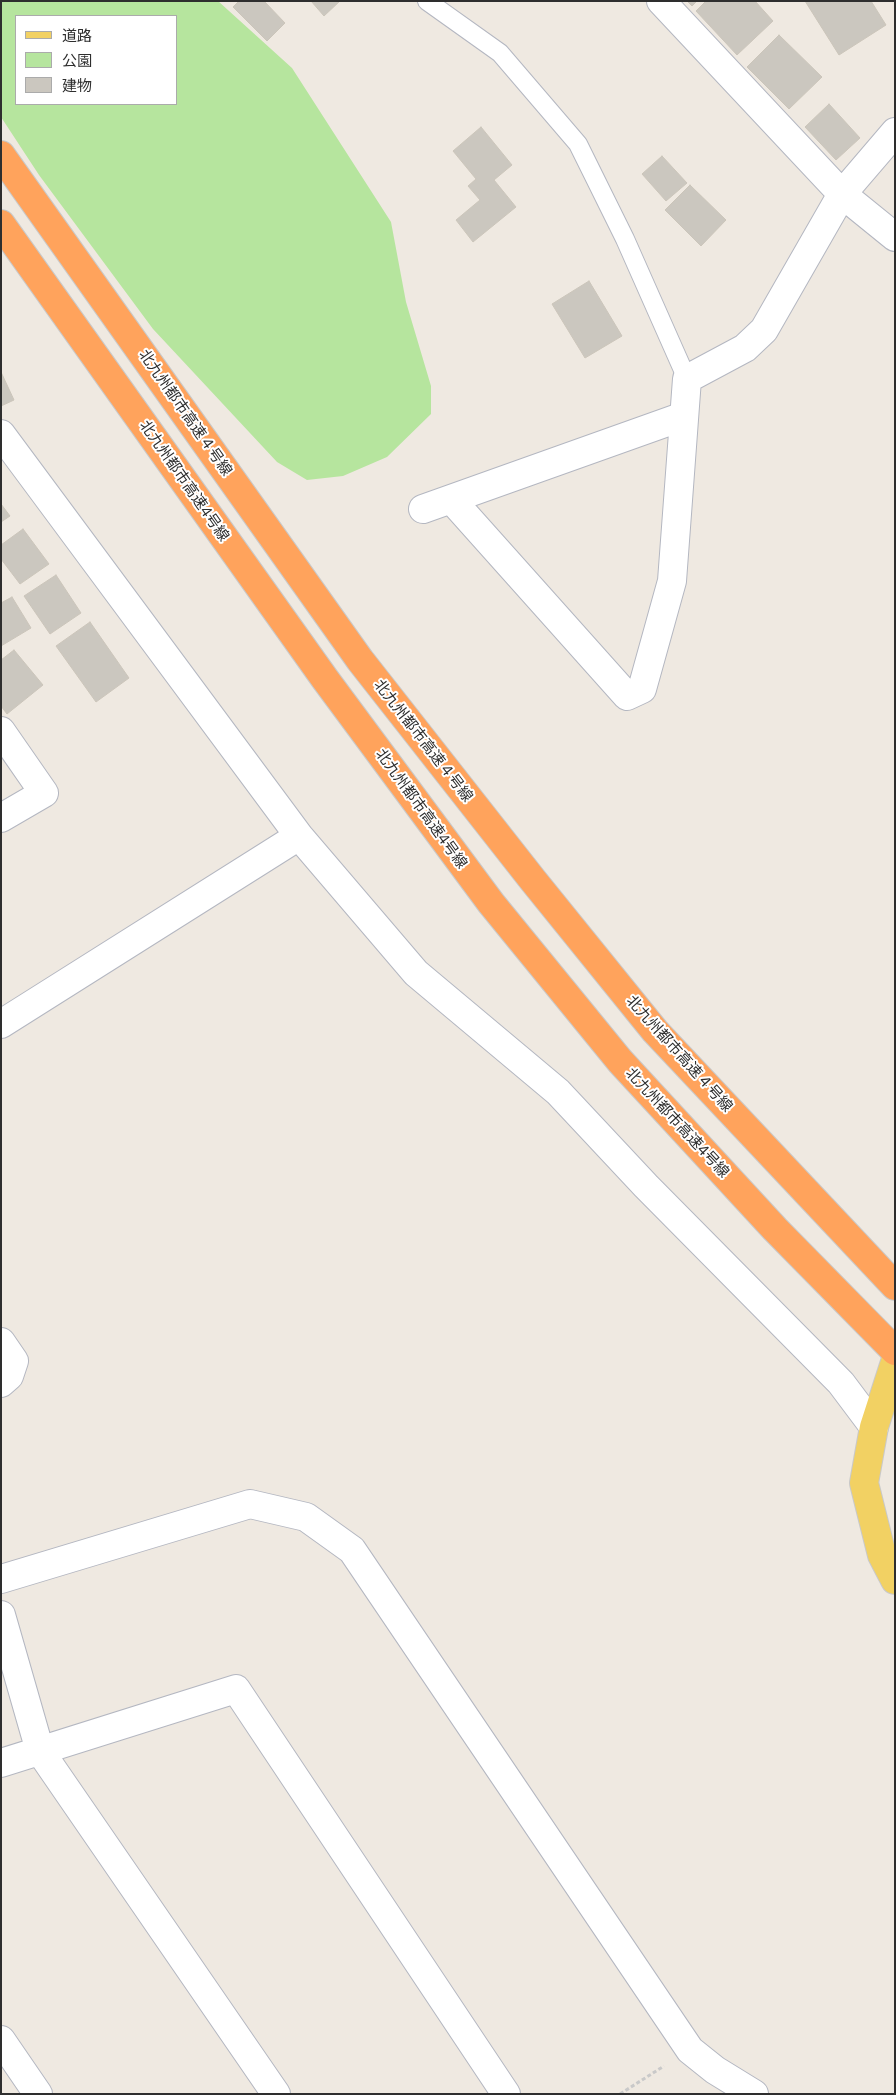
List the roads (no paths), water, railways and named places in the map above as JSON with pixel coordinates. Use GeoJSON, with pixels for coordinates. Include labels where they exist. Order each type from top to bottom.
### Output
{"type":"FeatureCollection","features":[{"type":"Feature","properties":{"kind":"highway","name":"北九州都市高速４号線"},"geometry":{"type":"LineString","coordinates":[[1,155],[360,660],[532,880],[654,1030],[895,1286]]}},
{"type":"Feature","properties":{"kind":"highway","name":"北九州都市高速4号線"},"geometry":{"type":"LineString","coordinates":[[1,224],[325,679],[491,903],[620,1061],[775,1229],[895,1351]]}},
{"type":"Feature","properties":{"kind":"main road"},"geometry":{"type":"LineString","coordinates":[[895,1362],[874,1427],[864,1483],[882,1555],[895,1580]]}},
{"type":"Feature","properties":{"kind":"street"},"geometry":{"type":"LineString","coordinates":[[661,1],[842,194],[895,237]]}},
{"type":"Feature","properties":{"kind":"street"},"geometry":{"type":"LineString","coordinates":[[451,499],[627,696],[642,689],[672,581],[687,379],[745,348],[764,330],[842,194],[895,132]]}},
{"type":"Feature","properties":{"kind":"street"},"geometry":{"type":"LineString","coordinates":[[423,509],[684,416]]}},
{"type":"Feature","properties":{"kind":"street"},"geometry":{"type":"LineString","coordinates":[[1,434],[299,836],[416,973],[558,1092],[646,1186],[841,1383],[874,1427]]}},
{"type":"Feature","properties":{"kind":"street"},"geometry":{"type":"LineString","coordinates":[[1,731],[44,793],[1,818]]}},
{"type":"Feature","properties":{"kind":"street"},"geometry":{"type":"LineString","coordinates":[[1,1024],[299,836]]}},
{"type":"Feature","properties":{"kind":"street"},"geometry":{"type":"LineString","coordinates":[[1,1342],[14,1361],[9,1376],[1,1383]]}},
{"type":"Feature","properties":{"kind":"street"},"geometry":{"type":"LineString","coordinates":[[1,1579],[250,1504],[306,1517],[352,1550],[690,2050],[715,2070],[754,2094]]}},
{"type":"Feature","properties":{"kind":"street"},"geometry":{"type":"LineString","coordinates":[[1,1615],[40,1751],[276,2094]]}},
{"type":"Feature","properties":{"kind":"street"},"geometry":{"type":"LineString","coordinates":[[1,1763],[236,1689],[506,2094]]}},
{"type":"Feature","properties":{"kind":"street"},"geometry":{"type":"LineString","coordinates":[[1,2040],[38,2094]]}},
{"type":"Feature","properties":{"kind":"lane"},"geometry":{"type":"LineString","coordinates":[[427,1],[500,53],[578,144],[625,239],[687,379]]}}]}
